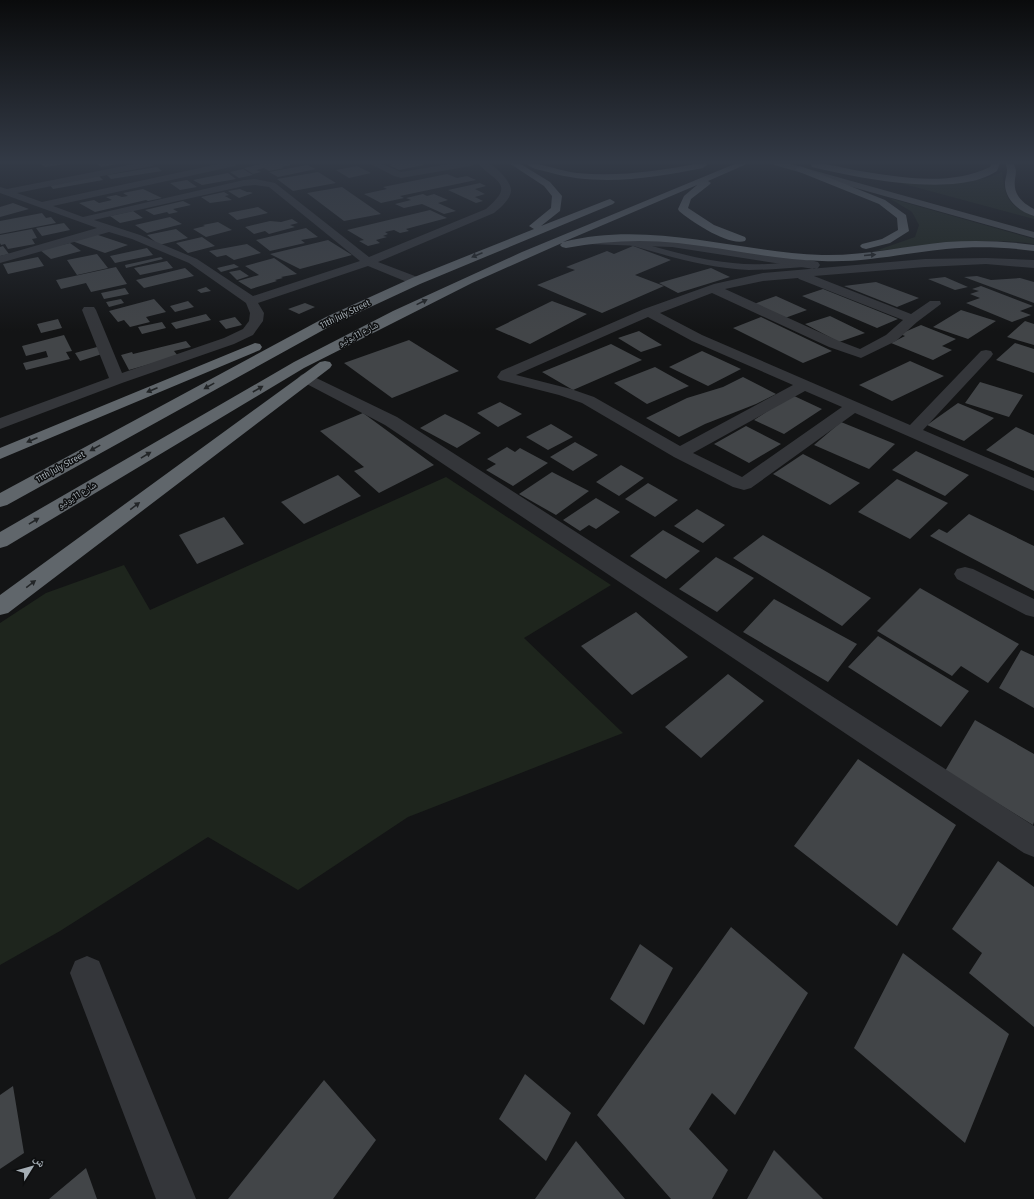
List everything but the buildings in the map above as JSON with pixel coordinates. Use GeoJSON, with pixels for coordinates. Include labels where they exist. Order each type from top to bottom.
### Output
{"type":"FeatureCollection","features":[{"type":"Feature","properties":{"kind":"highway"},"geometry":{"type":"LineString","coordinates":[[500,245],[544,219]]}},
{"type":"Feature","properties":{"kind":"highway","name":"11th July Street"},"geometry":{"type":"LineString","coordinates":[[0,500],[331,320],[500,245],[567,219]]}},
{"type":"Feature","properties":{"kind":"highway","name":"شارع 11يونيو"},"geometry":{"type":"LineString","coordinates":[[0,541],[299,365],[468,280],[608,219]]}},
{"type":"Feature","properties":{"kind":"highway"},"geometry":{"type":"LineString","coordinates":[[694,219],[722,234],[765,244],[808,250],[852,249],[886,241],[904,231],[902,219]]}},
{"type":"Feature","properties":{"kind":"highway"},"geometry":{"type":"LineString","coordinates":[[526,254],[584,242],[623,238],[667,239],[778,254],[823,258],[870,255],[975,244],[1017,245],[1034,248]]}},
{"type":"Feature","properties":{"kind":"highway"},"geometry":{"type":"LineString","coordinates":[[0,607],[306,378],[398,314]]}},
{"type":"Feature","properties":{"kind":"highway"},"geometry":{"type":"LineString","coordinates":[[0,454],[253,348],[331,320]]}},
{"type":"Feature","properties":{"kind":"main road"},"geometry":{"type":"LineString","coordinates":[[981,219],[1034,235]]}},
{"type":"Feature","properties":{"kind":"main road"},"geometry":{"type":"LineString","coordinates":[[1011,219],[1034,225]]}},
{"type":"Feature","properties":{"kind":"street"},"geometry":{"type":"LineString","coordinates":[[82,220],[87,219]]}},
{"type":"Feature","properties":{"kind":"street"},"geometry":{"type":"LineString","coordinates":[[314,219],[368,262],[416,281]]}},
{"type":"Feature","properties":{"kind":"street"},"geometry":{"type":"LineString","coordinates":[[251,301],[368,262],[471,219]]}},
{"type":"Feature","properties":{"kind":"street"},"geometry":{"type":"LineString","coordinates":[[0,424],[117,380],[229,342],[248,332],[256,321],[257,313],[251,301],[193,261],[136,237],[82,220]]}},
{"type":"Feature","properties":{"kind":"street"},"geometry":{"type":"LineString","coordinates":[[0,260],[110,228]]}},
{"type":"Feature","properties":{"kind":"street"},"geometry":{"type":"LineString","coordinates":[[584,242],[626,241],[672,244],[802,269],[841,270],[986,261],[1034,264]]}},
{"type":"Feature","properties":{"kind":"street"},"geometry":{"type":"LineString","coordinates":[[854,406],[746,483],[740,483],[680,453],[588,400],[565,392],[506,378],[506,374],[649,312],[714,289],[802,269],[912,319]]}},
{"type":"Feature","properties":{"kind":"street"},"geometry":{"type":"LineString","coordinates":[[714,289],[834,344],[861,354],[891,338],[912,319],[934,304]]}},
{"type":"Feature","properties":{"kind":"street"},"geometry":{"type":"LineString","coordinates":[[89,310],[117,380]]}},
{"type":"Feature","properties":{"kind":"street"},"geometry":{"type":"LineString","coordinates":[[649,312],[697,338],[1034,485]]}},
{"type":"Feature","properties":{"kind":"street"},"geometry":{"type":"LineString","coordinates":[[912,432],[986,354]]}},
{"type":"Feature","properties":{"kind":"street"},"geometry":{"type":"LineString","coordinates":[[306,378],[392,421],[1034,843]]}},
{"type":"Feature","properties":{"kind":"street"},"geometry":{"type":"LineString","coordinates":[[680,453],[805,385]]}},
{"type":"Feature","properties":{"kind":"street"},"geometry":{"type":"LineString","coordinates":[[965,574],[1034,609]]}},
{"type":"Feature","properties":{"kind":"street"},"geometry":{"type":"LineString","coordinates":[[87,973],[176,1199]]}},
{"type":"Feature","properties":{"kind":"shaded area"},"geometry":{"type":"Polygon","coordinates":[[[916,219],[963,219],[1034,239],[1034,244],[974,241],[875,251],[915,237],[919,225],[916,219]]]}},
{"type":"Feature","properties":{"kind":"shaded area"},"geometry":{"type":"Polygon","coordinates":[[[446,477],[611,585],[524,638],[623,733],[408,817],[298,890],[208,837],[60,931],[0,965],[0,623],[46,593],[124,565],[150,610],[446,477]]]}}]}
